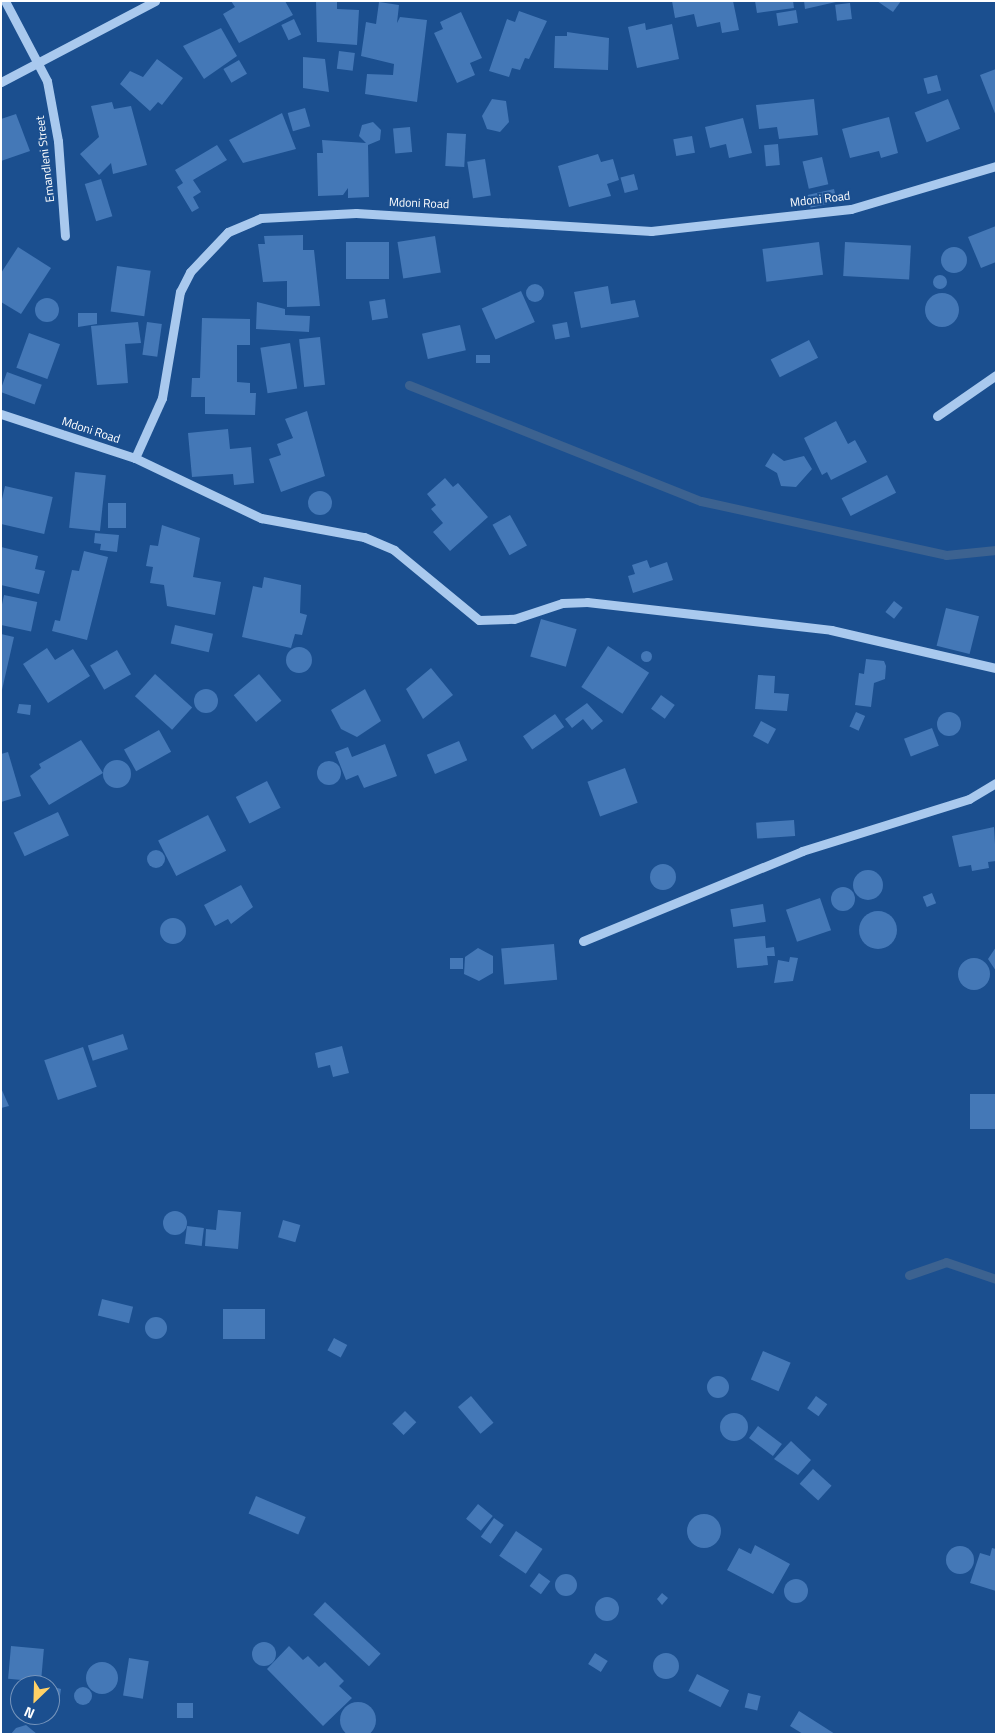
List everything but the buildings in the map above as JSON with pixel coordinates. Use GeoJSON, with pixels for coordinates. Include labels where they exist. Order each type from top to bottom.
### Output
{"type":"FeatureCollection","features":[{"type":"Feature","properties":{"kind":"street","name":"Emandleni Street"},"geometry":{"type":"LineString","coordinates":[[4,1],[47,81],[58,141],[66,236]]}},
{"type":"Feature","properties":{"kind":"street"},"geometry":{"type":"LineString","coordinates":[[1,82],[156,1]]}},
{"type":"Feature","properties":{"kind":"street","name":"Mdoni Road"},"geometry":{"type":"LineString","coordinates":[[1,414],[135,458],[162,398],[180,292],[190,272],[228,232],[261,218],[356,213],[651,231],[851,209],[996,166]]}},
{"type":"Feature","properties":{"kind":"street"},"geometry":{"type":"LineString","coordinates":[[937,416],[996,375]]}},
{"type":"Feature","properties":{"kind":"street"},"geometry":{"type":"LineString","coordinates":[[135,458],[261,518],[364,537],[394,550],[478,620],[514,619],[554,605],[587,602],[831,630],[996,668]]}},
{"type":"Feature","properties":{"kind":"street"},"geometry":{"type":"LineString","coordinates":[[583,941],[802,851],[969,799],[996,783]]}},
{"type":"Feature","properties":{"kind":"waterway"},"geometry":{"type":"LineString","coordinates":[[409,385],[701,501],[946,555],[996,550]]}},
{"type":"Feature","properties":{"kind":"waterway"},"geometry":{"type":"LineString","coordinates":[[909,1275],[946,1262],[996,1279]]}}]}
